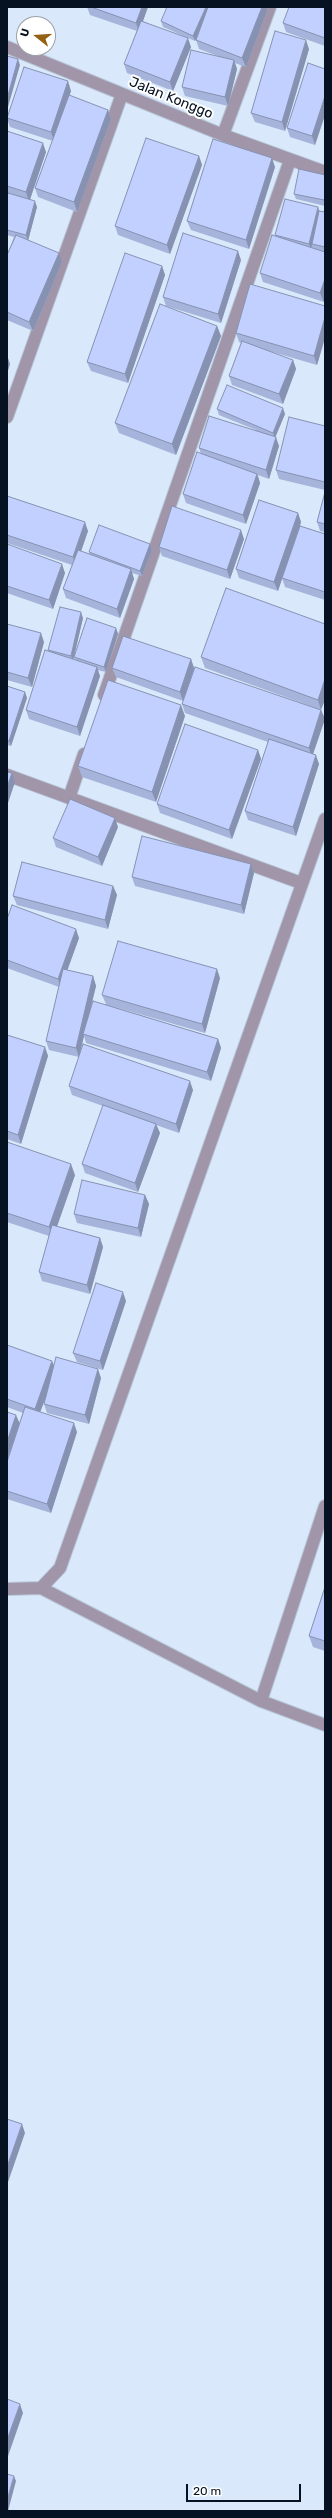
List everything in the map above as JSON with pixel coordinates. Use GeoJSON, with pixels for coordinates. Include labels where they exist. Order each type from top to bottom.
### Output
{"type":"FeatureCollection","features":[{"type":"Feature","properties":{"kind":"street"},"geometry":{"type":"LineString","coordinates":[[223,135],[270,7]]}},
{"type":"Feature","properties":{"kind":"street","name":"Jalan Konggo"},"geometry":{"type":"LineString","coordinates":[[7,47],[223,135],[325,172]]}},
{"type":"Feature","properties":{"kind":"street"},"geometry":{"type":"LineString","coordinates":[[7,417],[122,94]]}},
{"type":"Feature","properties":{"kind":"street"},"geometry":{"type":"LineString","coordinates":[[100,708],[290,160]]}},
{"type":"Feature","properties":{"kind":"street"},"geometry":{"type":"LineString","coordinates":[[69,798],[87,746]]}},
{"type":"Feature","properties":{"kind":"street"},"geometry":{"type":"LineString","coordinates":[[7,775],[301,883]]}},
{"type":"Feature","properties":{"kind":"street"},"geometry":{"type":"LineString","coordinates":[[41,1588],[60,1568],[301,883],[325,819]]}},
{"type":"Feature","properties":{"kind":"street"},"geometry":{"type":"LineString","coordinates":[[261,1701],[325,1506]]}},
{"type":"Feature","properties":{"kind":"street"},"geometry":{"type":"LineString","coordinates":[[7,1589],[41,1588],[261,1701],[325,1725]]}},
{"type":"Feature","properties":{"kind":"building"},"geometry":{"type":"Polygon","coordinates":[[[91,7],[142,7],[136,23],[91,7]]]}},
{"type":"Feature","properties":{"kind":"building"},"geometry":{"type":"Polygon","coordinates":[[[167,7],[206,7],[193,36],[161,21],[167,7]]]}},
{"type":"Feature","properties":{"kind":"building"},"geometry":{"type":"Polygon","coordinates":[[[208,7],[262,7],[242,58],[196,40],[208,7]]]}},
{"type":"Feature","properties":{"kind":"building"},"geometry":{"type":"Polygon","coordinates":[[[289,7],[325,7],[325,38],[283,23],[289,7]]]}},
{"type":"Feature","properties":{"kind":"building"},"geometry":{"type":"Polygon","coordinates":[[[141,21],[188,38],[170,82],[124,64],[141,21]]]}},
{"type":"Feature","properties":{"kind":"building"},"geometry":{"type":"Polygon","coordinates":[[[275,31],[306,40],[282,122],[251,113],[275,31]]]}},
{"type":"Feature","properties":{"kind":"building"},"geometry":{"type":"Polygon","coordinates":[[[191,50],[234,60],[225,97],[182,87],[191,50]]]}},
{"type":"Feature","properties":{"kind":"building"},"geometry":{"type":"Polygon","coordinates":[[[7,56],[18,59],[7,99],[7,56]]]}},
{"type":"Feature","properties":{"kind":"building"},"geometry":{"type":"Polygon","coordinates":[[[308,63],[325,69],[325,96],[312,136],[287,128],[308,63]]]}},
{"type":"Feature","properties":{"kind":"building"},"geometry":{"type":"Polygon","coordinates":[[[24,67],[68,81],[51,132],[7,118],[24,67]]]}},
{"type":"Feature","properties":{"kind":"building"},"geometry":{"type":"Polygon","coordinates":[[[69,95],[108,110],[74,202],[35,188],[69,95]]]}},
{"type":"Feature","properties":{"kind":"building"},"geometry":{"type":"Polygon","coordinates":[[[7,131],[43,143],[26,192],[7,186],[7,131]]]}},
{"type":"Feature","properties":{"kind":"building"},"geometry":{"type":"Polygon","coordinates":[[[146,138],[199,156],[167,245],[115,226],[146,138]]]}},
{"type":"Feature","properties":{"kind":"building"},"geometry":{"type":"Polygon","coordinates":[[[213,139],[272,158],[246,240],[187,221],[213,139]]]}},
{"type":"Feature","properties":{"kind":"building"},"geometry":{"type":"Polygon","coordinates":[[[299,169],[325,175],[324,200],[294,194],[299,169]]]}},
{"type":"Feature","properties":{"kind":"building"},"geometry":{"type":"Polygon","coordinates":[[[8,193],[35,201],[26,235],[7,230],[8,193]]]}},
{"type":"Feature","properties":{"kind":"building"},"geometry":{"type":"Polygon","coordinates":[[[285,199],[318,207],[309,244],[275,235],[285,199]]]}},
{"type":"Feature","properties":{"kind":"building"},"geometry":{"type":"Polygon","coordinates":[[[319,211],[325,212],[325,247],[312,244],[319,211]]]}},
{"type":"Feature","properties":{"kind":"building"},"geometry":{"type":"Polygon","coordinates":[[[183,233],[238,251],[218,314],[163,297],[183,233]]]}},
{"type":"Feature","properties":{"kind":"building"},"geometry":{"type":"Polygon","coordinates":[[[16,235],[59,253],[29,322],[7,312],[7,255],[16,235]]]}},
{"type":"Feature","properties":{"kind":"building"},"geometry":{"type":"Polygon","coordinates":[[[272,235],[325,252],[325,279],[320,293],[260,273],[272,235]]]}},
{"type":"Feature","properties":{"kind":"building"},"geometry":{"type":"Polygon","coordinates":[[[125,253],[162,266],[125,374],[87,362],[125,253]]]}},
{"type":"Feature","properties":{"kind":"building"},"geometry":{"type":"Polygon","coordinates":[[[250,284],[325,306],[325,317],[314,356],[236,333],[250,284]]]}},
{"type":"Feature","properties":{"kind":"building"},"geometry":{"type":"Polygon","coordinates":[[[160,304],[217,326],[172,444],[115,423],[160,304]]]}},
{"type":"Feature","properties":{"kind":"building"},"geometry":{"type":"Polygon","coordinates":[[[242,341],[293,360],[279,394],[229,376],[242,341]]]}},
{"type":"Feature","properties":{"kind":"building"},"geometry":{"type":"Polygon","coordinates":[[[227,385],[283,408],[273,433],[217,409],[227,385]]]}},
{"type":"Feature","properties":{"kind":"building"},"geometry":{"type":"Polygon","coordinates":[[[209,416],[276,437],[266,470],[199,448],[209,416]]]}},
{"type":"Feature","properties":{"kind":"building"},"geometry":{"type":"Polygon","coordinates":[[[289,417],[325,426],[325,482],[276,470],[289,417]]]}},
{"type":"Feature","properties":{"kind":"building"},"geometry":{"type":"Polygon","coordinates":[[[197,452],[257,474],[243,515],[183,494],[197,452]]]}},
{"type":"Feature","properties":{"kind":"building"},"geometry":{"type":"Polygon","coordinates":[[[325,492],[325,524],[317,522],[325,492]]]}},
{"type":"Feature","properties":{"kind":"building"},"geometry":{"type":"Polygon","coordinates":[[[7,496],[85,522],[73,557],[7,535],[7,496]]]}},
{"type":"Feature","properties":{"kind":"building"},"geometry":{"type":"Polygon","coordinates":[[[259,500],[298,513],[274,582],[236,569],[259,500]]]}},
{"type":"Feature","properties":{"kind":"building"},"geometry":{"type":"Polygon","coordinates":[[[172,506],[241,530],[227,570],[159,547],[172,506]]]}},
{"type":"Feature","properties":{"kind":"building"},"geometry":{"type":"Polygon","coordinates":[[[99,525],[150,544],[140,571],[89,552],[99,525]]]}},
{"type":"Feature","properties":{"kind":"building"},"geometry":{"type":"Polygon","coordinates":[[[300,526],[325,534],[325,592],[282,578],[300,526]]]}},
{"type":"Feature","properties":{"kind":"building"},"geometry":{"type":"Polygon","coordinates":[[[7,544],[62,564],[49,600],[7,586],[7,544]]]}},
{"type":"Feature","properties":{"kind":"building"},"geometry":{"type":"Polygon","coordinates":[[[78,550],[131,569],[117,609],[63,589],[78,550]]]}},
{"type":"Feature","properties":{"kind":"building"},"geometry":{"type":"Polygon","coordinates":[[[226,588],[325,624],[325,679],[318,700],[201,657],[226,588]]]}},
{"type":"Feature","properties":{"kind":"building"},"geometry":{"type":"Polygon","coordinates":[[[60,607],[81,612],[71,656],[48,650],[60,607]]]}},
{"type":"Feature","properties":{"kind":"building"},"geometry":{"type":"Polygon","coordinates":[[[87,618],[116,628],[104,667],[74,657],[87,618]]]}},
{"type":"Feature","properties":{"kind":"building"},"geometry":{"type":"Polygon","coordinates":[[[7,624],[41,633],[28,678],[7,672],[7,624]]]}},
{"type":"Feature","properties":{"kind":"building"},"geometry":{"type":"Polygon","coordinates":[[[123,636],[191,659],[180,692],[112,668],[123,636]]]}},
{"type":"Feature","properties":{"kind":"building"},"geometry":{"type":"Polygon","coordinates":[[[45,650],[97,667],[77,727],[26,710],[45,650]]]}},
{"type":"Feature","properties":{"kind":"building"},"geometry":{"type":"Polygon","coordinates":[[[195,667],[321,710],[309,748],[182,704],[195,667]]]}},
{"type":"Feature","properties":{"kind":"building"},"geometry":{"type":"Polygon","coordinates":[[[108,680],[181,705],[152,792],[78,766],[108,680]]]}},
{"type":"Feature","properties":{"kind":"building"},"geometry":{"type":"Polygon","coordinates":[[[7,686],[25,692],[9,741],[7,740],[7,686]]]}},
{"type":"Feature","properties":{"kind":"building"},"geometry":{"type":"Polygon","coordinates":[[[185,724],[258,750],[229,830],[157,804],[185,724]]]}},
{"type":"Feature","properties":{"kind":"building"},"geometry":{"type":"Polygon","coordinates":[[[269,739],[316,755],[293,827],[245,811],[269,739]]]}},
{"type":"Feature","properties":{"kind":"building"},"geometry":{"type":"Polygon","coordinates":[[[7,772],[12,773],[7,787],[7,772]]]}},
{"type":"Feature","properties":{"kind":"building"},"geometry":{"type":"Polygon","coordinates":[[[70,799],[115,818],[98,857],[53,838],[70,799]]]}},
{"type":"Feature","properties":{"kind":"building"},"geometry":{"type":"Polygon","coordinates":[[[142,836],[251,864],[241,905],[132,877],[142,836]]]}},
{"type":"Feature","properties":{"kind":"building"},"geometry":{"type":"Polygon","coordinates":[[[22,862],[113,886],[105,920],[13,896],[22,862]]]}},
{"type":"Feature","properties":{"kind":"building"},"geometry":{"type":"Polygon","coordinates":[[[12,905],[76,929],[58,979],[7,960],[7,919],[12,905]]]}},
{"type":"Feature","properties":{"kind":"building"},"geometry":{"type":"Polygon","coordinates":[[[118,941],[217,969],[202,1024],[102,995],[118,941]]]}},
{"type":"Feature","properties":{"kind":"building"},"geometry":{"type":"Polygon","coordinates":[[[63,969],[93,976],[76,1048],[46,1041],[63,969]]]}},
{"type":"Feature","properties":{"kind":"building"},"geometry":{"type":"Polygon","coordinates":[[[93,1001],[218,1039],[207,1072],[83,1034],[93,1001]]]}},
{"type":"Feature","properties":{"kind":"building"},"geometry":{"type":"Polygon","coordinates":[[[7,1035],[45,1047],[18,1135],[7,1131],[7,1035]]]}},
{"type":"Feature","properties":{"kind":"building"},"geometry":{"type":"Polygon","coordinates":[[[83,1044],[190,1081],[176,1124],[69,1086],[83,1044]]]}},
{"type":"Feature","properties":{"kind":"building"},"geometry":{"type":"Polygon","coordinates":[[[103,1105],[156,1124],[135,1183],[82,1164],[103,1105]]]}},
{"type":"Feature","properties":{"kind":"building"},"geometry":{"type":"Polygon","coordinates":[[[7,1142],[71,1164],[49,1227],[7,1213],[7,1142]]]}},
{"type":"Feature","properties":{"kind":"building"},"geometry":{"type":"Polygon","coordinates":[[[82,1180],[145,1195],[138,1228],[74,1214],[82,1180]]]}},
{"type":"Feature","properties":{"kind":"building"},"geometry":{"type":"Polygon","coordinates":[[[52,1225],[100,1238],[87,1285],[39,1272],[52,1225]]]}},
{"type":"Feature","properties":{"kind":"building"},"geometry":{"type":"Polygon","coordinates":[[[96,1283],[123,1292],[100,1361],[73,1353],[96,1283]]]}},
{"type":"Feature","properties":{"kind":"building"},"geometry":{"type":"Polygon","coordinates":[[[7,1345],[52,1361],[35,1409],[7,1399],[7,1345]]]}},
{"type":"Feature","properties":{"kind":"building"},"geometry":{"type":"Polygon","coordinates":[[[56,1357],[98,1369],[85,1415],[44,1404],[56,1357]]]}},
{"type":"Feature","properties":{"kind":"building"},"geometry":{"type":"Polygon","coordinates":[[[25,1407],[74,1423],[47,1504],[7,1491],[7,1462],[25,1407]]]}},
{"type":"Feature","properties":{"kind":"building"},"geometry":{"type":"Polygon","coordinates":[[[7,1412],[16,1415],[7,1442],[7,1412]]]}},
{"type":"Feature","properties":{"kind":"building"},"geometry":{"type":"Polygon","coordinates":[[[325,1587],[325,1641],[309,1636],[325,1587]]]}},
{"type":"Feature","properties":{"kind":"building"},"geometry":{"type":"Polygon","coordinates":[[[7,2119],[22,2124],[7,2167],[7,2119]]]}},
{"type":"Feature","properties":{"kind":"building"},"geometry":{"type":"Polygon","coordinates":[[[7,2399],[20,2404],[7,2440],[7,2399]]]}},
{"type":"Feature","properties":{"kind":"building"},"geometry":{"type":"Polygon","coordinates":[[[7,2474],[14,2476],[7,2500],[7,2474]]]}}]}
